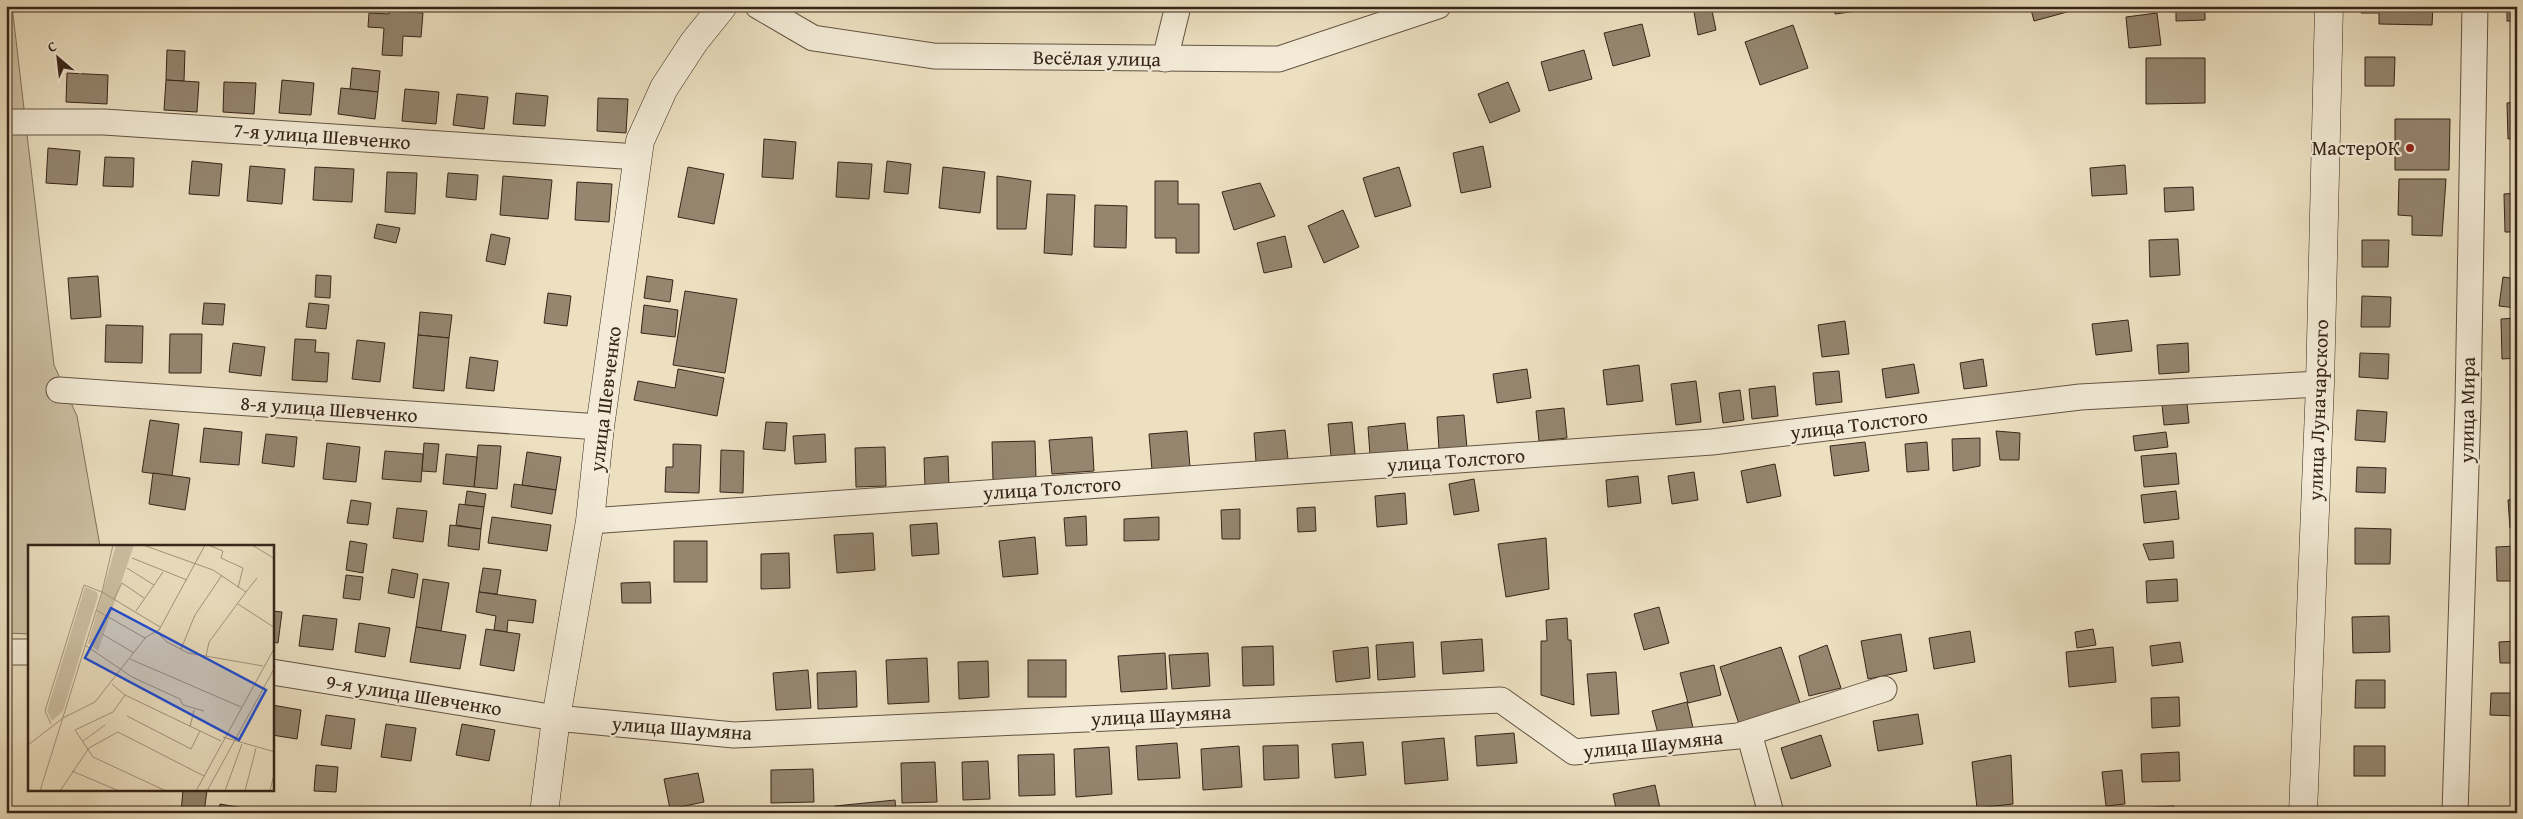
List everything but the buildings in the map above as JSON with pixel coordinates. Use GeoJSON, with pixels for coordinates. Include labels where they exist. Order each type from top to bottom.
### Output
{"type":"FeatureCollection","features":[{"type":"Feature","properties":{"kind":"main road","name":"улица Шевченко"},"geometry":{"type":"LineString","coordinates":[[544,813],[556,718],[590,522],[600,427],[640,141],[664,88],[694,42],[722,6]]}},
{"type":"Feature","properties":{"kind":"main road","name":"улица Луначарского"},"geometry":{"type":"LineString","coordinates":[[2304,813],[2320,384],[2329,6]]}},
{"type":"Feature","properties":{"kind":"street","name":"Весёлая улица"},"geometry":{"type":"LineString","coordinates":[[758,6],[813,38],[934,56],[1165,59],[1279,59],[1438,6]]}},
{"type":"Feature","properties":{"kind":"street"},"geometry":{"type":"LineString","coordinates":[[1165,59],[1178,6]]}},
{"type":"Feature","properties":{"kind":"street","name":"улица Мира"},"geometry":{"type":"LineString","coordinates":[[2455,813],[2468,405],[2475,6]]}},
{"type":"Feature","properties":{"kind":"street","name":"7-я улица Шевченко"},"geometry":{"type":"LineString","coordinates":[[6,122],[104,122],[638,157]]}},
{"type":"Feature","properties":{"kind":"street","name":"улица Толстого"},"geometry":{"type":"LineString","coordinates":[[590,522],[1712,442],[2080,397],[2320,384]]}},
{"type":"Feature","properties":{"kind":"street","name":"8-я улица Шевченко"},"geometry":{"type":"LineString","coordinates":[[59,390],[600,427]]}},
{"type":"Feature","properties":{"kind":"street"},"geometry":{"type":"LineString","coordinates":[[6,652],[28,652]]}},
{"type":"Feature","properties":{"kind":"street","name":"9-я улица Шевченко"},"geometry":{"type":"LineString","coordinates":[[274,672],[556,718]]}},
{"type":"Feature","properties":{"kind":"street","name":"улица Шаумяна"},"geometry":{"type":"LineString","coordinates":[[556,718],[734,735],[1501,700],[1574,752],[1749,733],[1884,689]]}},
{"type":"Feature","properties":{"kind":"street","name":"улица Шаумяна"},"geometry":{"type":"LineString","coordinates":[[1749,733],[1771,813]]}},
{"type":"Feature","properties":{"kind":"shaded area"},"geometry":{"type":"Polygon","coordinates":[[[6,6],[12,6],[54,365],[77,416],[100,545],[28,545],[28,634],[6,633],[6,6]]]}},
{"type":"Feature","properties":{"kind":"place","name":"МастерОК"},"geometry":{"type":"Point","coordinates":[2410,148]}}]}
